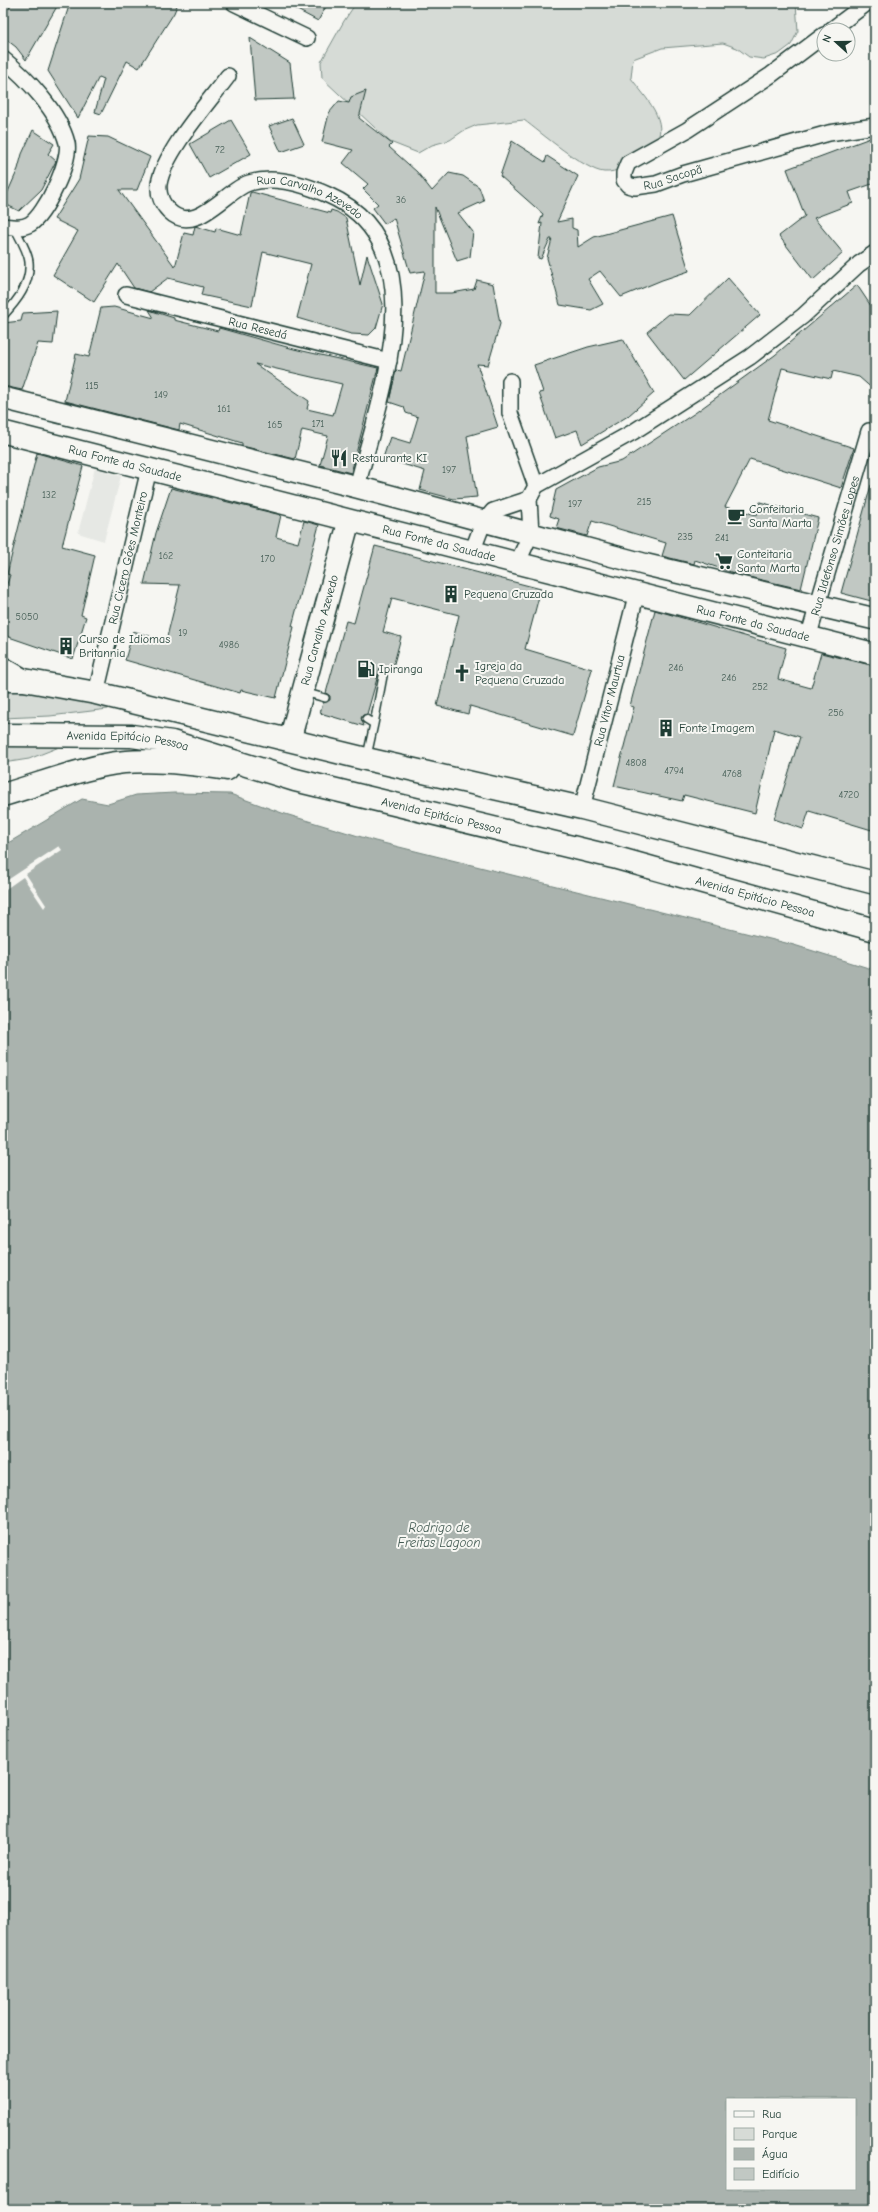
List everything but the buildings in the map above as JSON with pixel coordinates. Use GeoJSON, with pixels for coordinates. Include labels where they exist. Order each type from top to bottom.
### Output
{"type":"FeatureCollection","features":[{"type":"Feature","properties":{"kind":"highway"},"geometry":{"type":"LineString","coordinates":[[14,680],[96,692],[366,759],[582,808],[875,883]]}},
{"type":"Feature","properties":{"kind":"highway","name":"Avenida Epitácio Pessoa"},"geometry":{"type":"LineString","coordinates":[[3,735],[132,736],[172,742],[220,755],[295,780],[613,857],[875,930]]}},
{"type":"Feature","properties":{"kind":"highway"},"geometry":{"type":"LineString","coordinates":[[3,795],[106,765],[148,762],[202,765],[295,780]]}},
{"type":"Feature","properties":{"kind":"street"},"geometry":{"type":"LineString","coordinates":[[234,3],[307,38]]}},
{"type":"Feature","properties":{"kind":"street"},"geometry":{"type":"LineString","coordinates":[[842,22],[867,3]]}},
{"type":"Feature","properties":{"kind":"street","name":"Rua Sacopã"},"geometry":{"type":"LineString","coordinates":[[816,41],[752,88],[687,130],[628,163],[624,173],[624,180],[628,185],[635,187],[656,184],[683,174],[829,134],[875,126]]}},
{"type":"Feature","properties":{"kind":"street"},"geometry":{"type":"LineString","coordinates":[[3,59],[26,79],[43,100],[63,133],[68,150],[63,169],[42,210],[30,224],[9,227]]}},
{"type":"Feature","properties":{"kind":"street","name":"Rua Carvalho Azevedo"},"geometry":{"type":"LineString","coordinates":[[228,76],[169,158],[159,185],[159,196],[170,213],[179,217],[192,218],[208,211],[236,188],[248,183],[274,180],[308,186],[345,202],[358,213],[377,234],[388,262],[395,310],[389,361],[357,487]]}},
{"type":"Feature","properties":{"kind":"street"},"geometry":{"type":"LineString","coordinates":[[472,552],[484,523],[493,511],[533,492],[633,432],[750,358],[803,316],[859,264],[875,253]]}},
{"type":"Feature","properties":{"kind":"street","name":"Rua Resedá"},"geometry":{"type":"LineString","coordinates":[[126,295],[389,361]]}},
{"type":"Feature","properties":{"kind":"street"},"geometry":{"type":"LineString","coordinates":[[510,381],[510,413],[533,492],[531,533],[516,564]]}},
{"type":"Feature","properties":{"kind":"street"},"geometry":{"type":"LineString","coordinates":[[3,398],[357,487],[484,523],[531,533],[647,566],[875,619]]}},
{"type":"Feature","properties":{"kind":"street","name":"Rua Ildefonso Simões Lopes"},"geometry":{"type":"LineString","coordinates":[[808,638],[816,606],[869,431]]}},
{"type":"Feature","properties":{"kind":"street","name":"Rua Fonte da Saudade"},"geometry":{"type":"LineString","coordinates":[[3,432],[516,564],[637,592],[808,638],[875,654]]}},
{"type":"Feature","properties":{"kind":"street","name":"Rua Cicero Góes Monteiro"},"geometry":{"type":"LineString","coordinates":[[96,692],[149,469]]}},
{"type":"Feature","properties":{"kind":"street","name":"Rua Carvalho Azevedo"},"geometry":{"type":"LineString","coordinates":[[290,739],[349,521]]}},
{"type":"Feature","properties":{"kind":"street","name":"Rua Vitor Maurtua"},"geometry":{"type":"LineString","coordinates":[[582,808],[637,592]]}},
{"type":"Feature","properties":{"kind":"street"},"geometry":{"type":"LineString","coordinates":[[3,668],[14,680]]}},
{"type":"Feature","properties":{"kind":"lane"},"geometry":{"type":"LineString","coordinates":[[3,316],[14,304],[27,282],[29,261],[9,227]]}},
{"type":"Feature","properties":{"kind":"lane"},"geometry":{"type":"LineString","coordinates":[[366,759],[384,676]]}},
{"type":"Feature","properties":{"kind":"lane"},"geometry":{"type":"LineString","coordinates":[[302,692],[325,698]]}},
{"type":"Feature","properties":{"kind":"lane"},"geometry":{"type":"LineString","coordinates":[[366,719],[374,724]]}},
{"type":"Feature","properties":{"kind":"shaded area"},"geometry":{"type":"Polygon","coordinates":[[[95,468],[121,476],[104,541],[78,533],[95,468]]]}},
{"type":"Feature","properties":{"kind":"green space"},"geometry":{"type":"Polygon","coordinates":[[[356,3],[796,3],[798,31],[791,45],[779,54],[764,59],[749,57],[737,48],[723,43],[662,48],[633,59],[631,78],[654,110],[660,128],[659,137],[650,149],[636,157],[625,166],[618,170],[604,172],[596,170],[575,158],[524,120],[477,125],[463,131],[450,140],[432,145],[418,153],[390,142],[322,78],[321,62],[356,3]]]}},
{"type":"Feature","properties":{"kind":"green space"},"geometry":{"type":"Polygon","coordinates":[[[3,690],[109,701],[108,709],[50,716],[3,718],[3,690]]]}},
{"type":"Feature","properties":{"kind":"green space"},"geometry":{"type":"Polygon","coordinates":[[[92,734],[29,759],[3,763],[3,743],[92,734]]]}},
{"type":"Feature","properties":{"kind":"water","name":"Rodrigo de Freitas Lagoon"},"geometry":{"type":"Polygon","coordinates":[[[174,793],[230,794],[282,813],[375,841],[794,945],[875,970],[875,2209],[3,2209],[3,846],[82,799],[108,804],[136,795],[174,793]]]}},
{"type":"Feature","properties":{"kind":"pier"},"geometry":{"type":"Polygon","coordinates":[[[59,846],[62,850],[26,874],[46,905],[44,908],[23,877],[3,891],[3,883],[59,846]]]}},
{"type":"Feature","properties":{"kind":"place","name":"Restaurante KI"},"geometry":{"type":"Point","coordinates":[339,458]}},
{"type":"Feature","properties":{"kind":"place","name":"Confeitaria Santa Marta"},"geometry":{"type":"Point","coordinates":[736,516]}},
{"type":"Feature","properties":{"kind":"place","name":"Conteitaria Santa Marta"},"geometry":{"type":"Point","coordinates":[724,561]}},
{"type":"Feature","properties":{"kind":"place","name":"Pequena Cruzada"},"geometry":{"type":"Point","coordinates":[451,594]}},
{"type":"Feature","properties":{"kind":"place","name":"Curso de Idiomas Britannia"},"geometry":{"type":"Point","coordinates":[66,646]}},
{"type":"Feature","properties":{"kind":"place","name":"Ipiranga"},"geometry":{"type":"Point","coordinates":[366,669]}},
{"type":"Feature","properties":{"kind":"place","name":"Igreja da Pequena Cruzada"},"geometry":{"type":"Point","coordinates":[462,673]}},
{"type":"Feature","properties":{"kind":"place","name":"Fonte Imagem"},"geometry":{"type":"Point","coordinates":[666,728]}}]}
